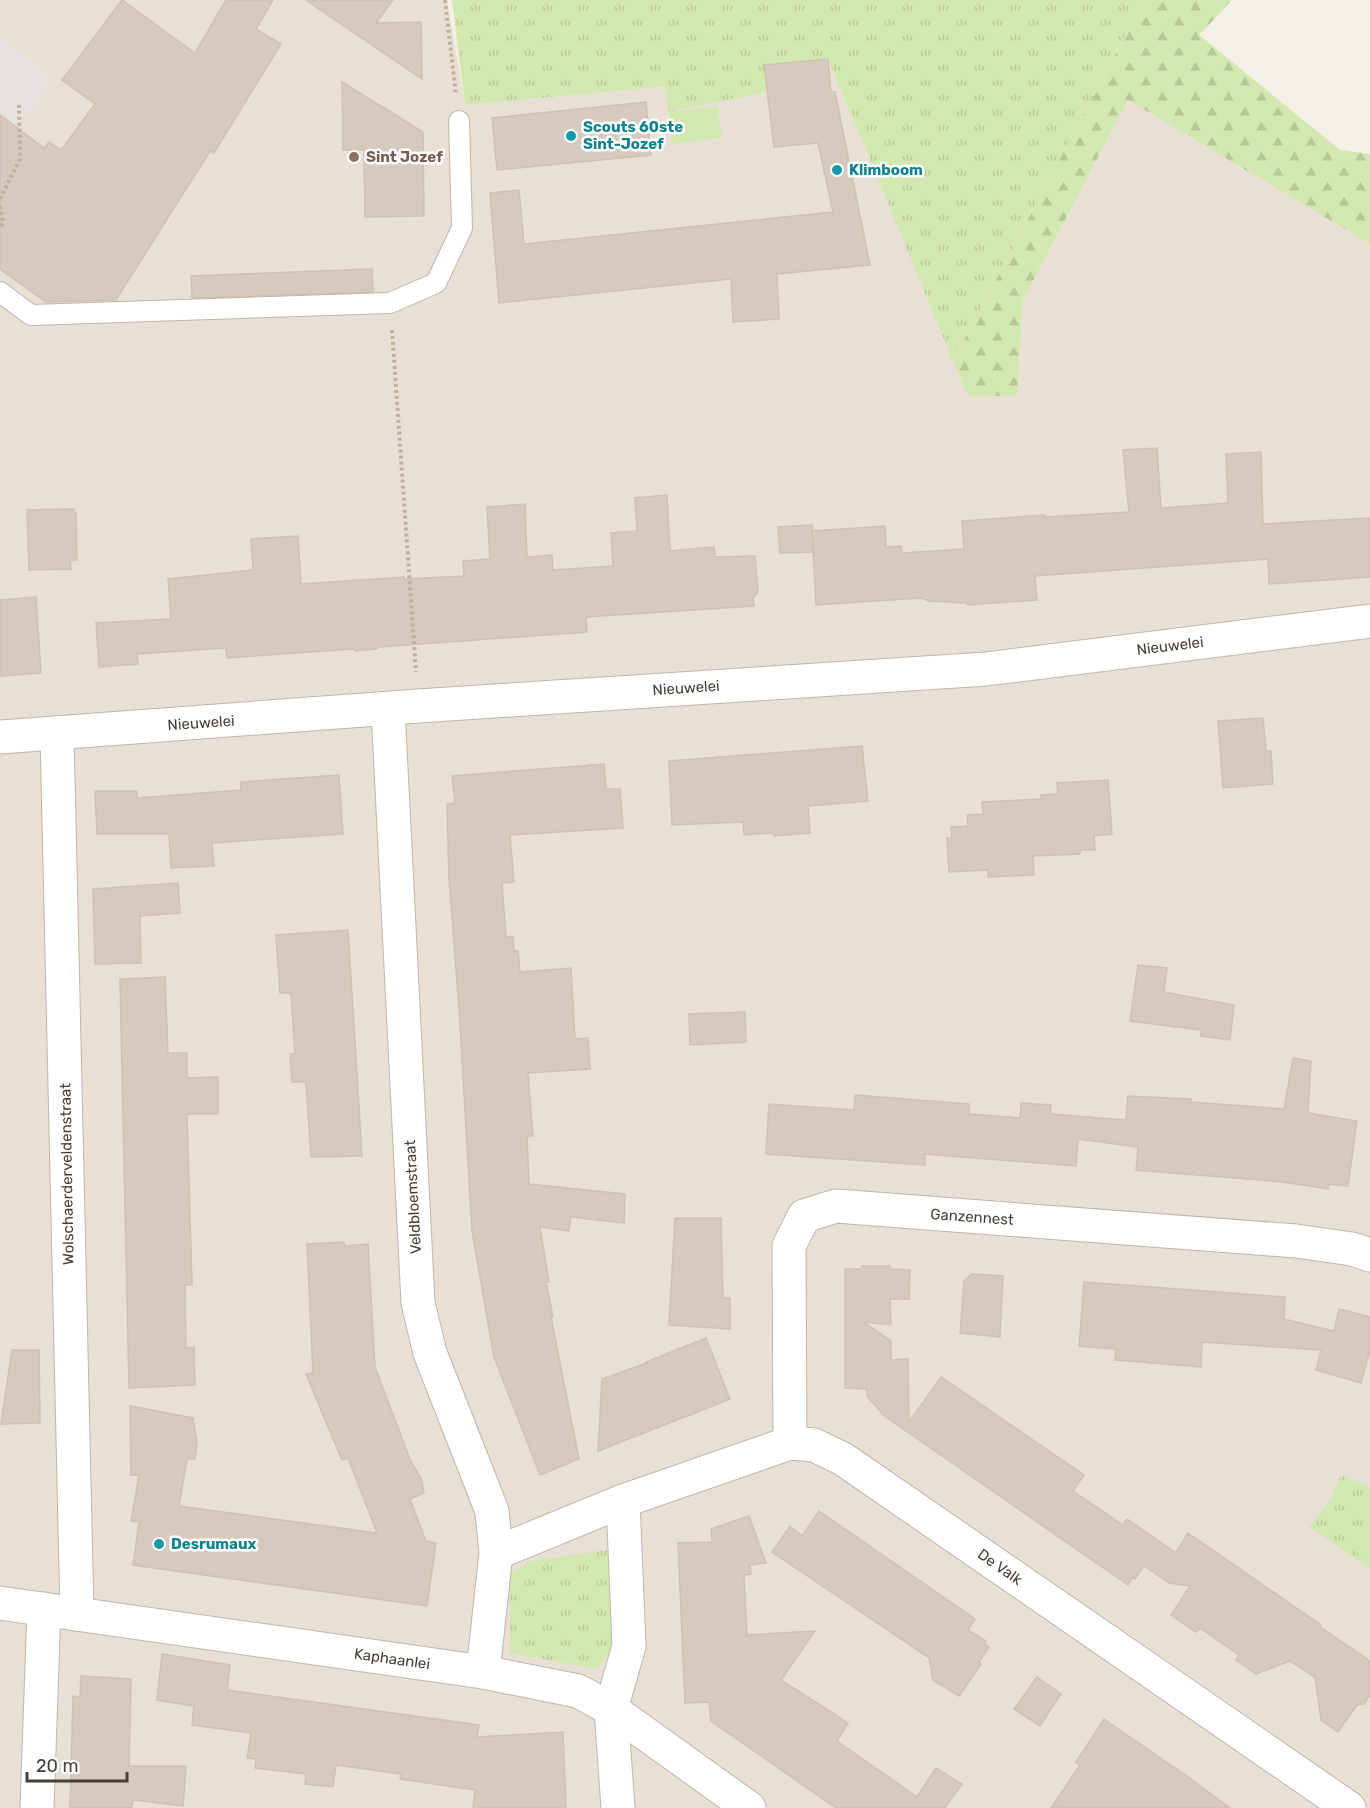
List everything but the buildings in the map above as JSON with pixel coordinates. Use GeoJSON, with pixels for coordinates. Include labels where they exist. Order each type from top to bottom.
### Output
{"type":"FeatureCollection","features":[{"type":"Feature","properties":{"kind":"street","name":"Nieuwelei"},"geometry":{"type":"LineString","coordinates":[[0,737],[986,669],[1370,621]]}},
{"type":"Feature","properties":{"kind":"street","name":"Veldbloemstraat"},"geometry":{"type":"LineString","coordinates":[[403,708],[418,1303],[430,1353],[492,1511],[496,1552],[483,1672]]}},
{"type":"Feature","properties":{"kind":"street","name":"Wolschaerderveldenstraat"},"geometry":{"type":"LineString","coordinates":[[57,734],[77,1614]]}},
{"type":"Feature","properties":{"kind":"street","name":"Ganzennest"},"geometry":{"type":"LineString","coordinates":[[790,1443],[789,1246],[804,1216],[836,1206],[1296,1241],[1352,1249],[1370,1255]]}},
{"type":"Feature","properties":{"kind":"street","name":"De Valk"},"geometry":{"type":"LineString","coordinates":[[496,1552],[623,1501],[790,1443],[814,1444],[843,1459],[1349,1808]]}},
{"type":"Feature","properties":{"kind":"street"},"geometry":{"type":"LineString","coordinates":[[618,1808],[611,1709],[629,1646],[623,1501]]}},
{"type":"Feature","properties":{"kind":"street","name":"Kaphaanlei"},"geometry":{"type":"LineString","coordinates":[[0,1603],[483,1672],[578,1691],[611,1709],[749,1808]]}},
{"type":"Feature","properties":{"kind":"street"},"geometry":{"type":"LineString","coordinates":[[37,1808],[45,1609]]}},
{"type":"Feature","properties":{"kind":"lane"},"geometry":{"type":"LineString","coordinates":[[0,292],[31,315],[390,303],[436,283],[462,228],[459,120]]}},
{"type":"Feature","properties":{"kind":"path"},"geometry":{"type":"LineString","coordinates":[[445,0],[459,120]]}},
{"type":"Feature","properties":{"kind":"path"},"geometry":{"type":"LineString","coordinates":[[0,199],[20,159],[20,103]]}},
{"type":"Feature","properties":{"kind":"path"},"geometry":{"type":"LineString","coordinates":[[0,206],[3,223],[0,229]]}},
{"type":"Feature","properties":{"kind":"path"},"geometry":{"type":"LineString","coordinates":[[390,303],[403,708]]}},
{"type":"Feature","properties":{"kind":"shaded area"},"geometry":{"type":"Polygon","coordinates":[[[0,0],[447,0],[465,105],[664,87],[669,112],[764,65],[828,59],[968,396],[1017,396],[1023,300],[1128,100],[1370,244],[1370,1808],[0,1808],[0,0]]]}},
{"type":"Feature","properties":{"kind":"shaded area"},"geometry":{"type":"Polygon","coordinates":[[[0,39],[54,78],[17,125],[0,112],[0,39]]]}},
{"type":"Feature","properties":{"kind":"green space"},"geometry":{"type":"Polygon","coordinates":[[[452,0],[1155,0],[1125,36],[953,361],[828,59],[764,65],[767,92],[668,112],[664,87],[465,105],[452,0]]]}},
{"type":"Feature","properties":{"kind":"green space"},"geometry":{"type":"Polygon","coordinates":[[[1155,0],[1232,0],[1199,35],[1340,150],[1370,154],[1370,244],[1128,100],[1023,300],[1017,396],[968,396],[953,361],[1125,36],[1155,0]]]}},
{"type":"Feature","properties":{"kind":"green space"},"geometry":{"type":"Polygon","coordinates":[[[718,106],[722,138],[672,144],[668,112],[718,106]]]}},
{"type":"Feature","properties":{"kind":"green space"},"geometry":{"type":"Polygon","coordinates":[[[1341,1475],[1370,1487],[1370,1569],[1309,1527],[1331,1499],[1341,1475]]]}},
{"type":"Feature","properties":{"kind":"green space"},"geometry":{"type":"Polygon","coordinates":[[[1370,1519],[1370,1561],[1352,1550],[1370,1519]]]}},
{"type":"Feature","properties":{"kind":"green space"},"geometry":{"type":"Polygon","coordinates":[[[607,1550],[614,1561],[613,1646],[597,1669],[510,1653],[510,1574],[531,1561],[607,1550]]]}},
{"type":"Feature","properties":{"kind":"place","name":"Scouts 60ste Sint-Jozef"},"geometry":{"type":"Point","coordinates":[571,136]}},
{"type":"Feature","properties":{"kind":"place","name":"Sint Jozef"},"geometry":{"type":"Point","coordinates":[354,157]}},
{"type":"Feature","properties":{"kind":"place","name":"Klimboom"},"geometry":{"type":"Point","coordinates":[837,170]}},
{"type":"Feature","properties":{"kind":"place","name":"Desrumaux"},"geometry":{"type":"Point","coordinates":[159,1544]}}]}
